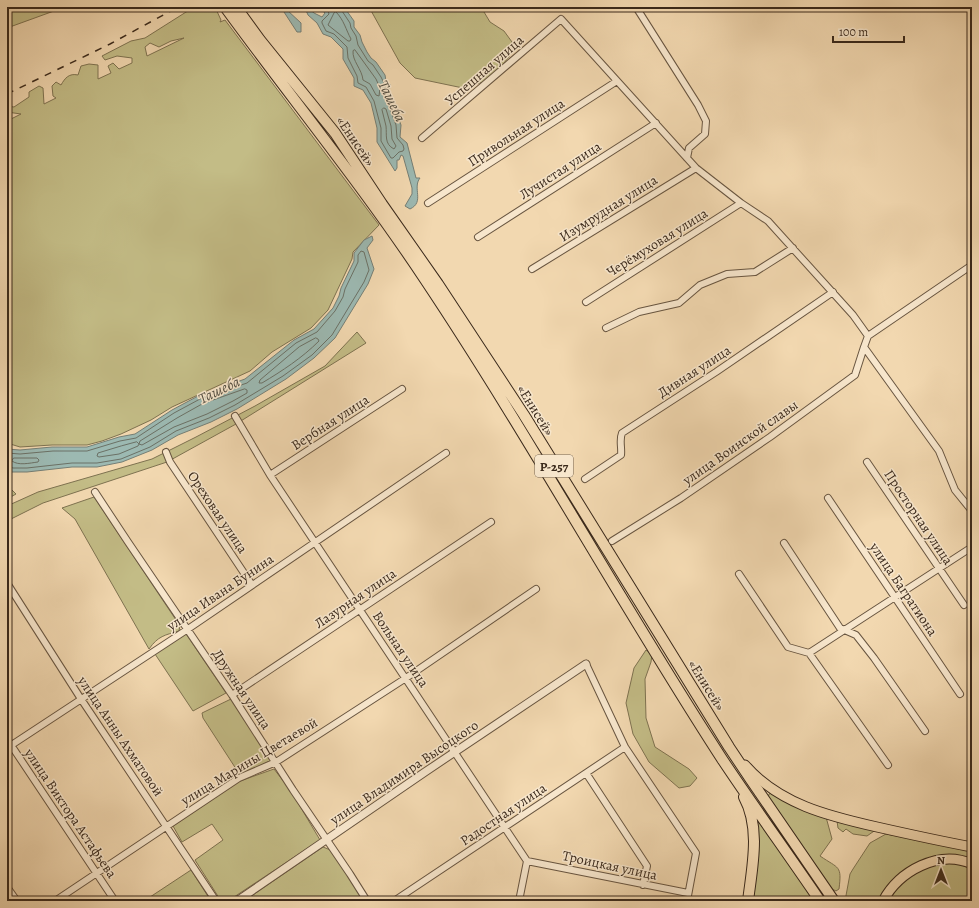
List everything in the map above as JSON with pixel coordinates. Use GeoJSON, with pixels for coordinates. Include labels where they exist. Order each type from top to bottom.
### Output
{"type":"FeatureCollection","features":[{"type":"Feature","properties":{"kind":"highway","name":"«Енисей»"},"geometry":{"type":"LineString","coordinates":[[225,7],[335,133],[438,284],[524,416],[730,747],[834,901]]}},
{"type":"Feature","properties":{"kind":"highway","name":"«Енисей»"},"geometry":{"type":"LineString","coordinates":[[236,7],[256,42],[374,205],[427,282],[528,440],[640,627],[722,759],[820,901]]}},
{"type":"Feature","properties":{"kind":"highway"},"geometry":{"type":"LineString","coordinates":[[722,759],[746,802],[751,816],[753,856],[748,901]]}},
{"type":"Feature","properties":{"kind":"main road"},"geometry":{"type":"LineString","coordinates":[[730,747],[750,770],[771,790],[812,810],[840,819],[972,847]]}},
{"type":"Feature","properties":{"kind":"main road"},"geometry":{"type":"LineString","coordinates":[[883,901],[899,880],[920,866],[931,862],[944,860],[956,860],[972,864]]}},
{"type":"Feature","properties":{"kind":"street"},"geometry":{"type":"LineString","coordinates":[[636,7],[698,105],[706,122],[704,134],[689,148],[687,158]]}},
{"type":"Feature","properties":{"kind":"street","name":"Успешная улица"},"geometry":{"type":"LineString","coordinates":[[422,138],[561,19],[617,81]]}},
{"type":"Feature","properties":{"kind":"street"},"geometry":{"type":"LineString","coordinates":[[617,81],[696,168],[741,203],[768,221],[833,292],[853,315],[868,336],[972,265]]}},
{"type":"Feature","properties":{"kind":"street","name":"Привольная улица"},"geometry":{"type":"LineString","coordinates":[[428,203],[617,81]]}},
{"type":"Feature","properties":{"kind":"street","name":"Лучистая улица"},"geometry":{"type":"LineString","coordinates":[[478,237],[656,123]]}},
{"type":"Feature","properties":{"kind":"street","name":"Изумрудная улица"},"geometry":{"type":"LineString","coordinates":[[532,269],[696,168]]}},
{"type":"Feature","properties":{"kind":"street","name":"Черёмуховая улица"},"geometry":{"type":"LineString","coordinates":[[586,302],[741,203]]}},
{"type":"Feature","properties":{"kind":"street"},"geometry":{"type":"LineString","coordinates":[[606,328],[639,312],[679,303],[700,285],[727,274],[755,272],[793,248]]}},
{"type":"Feature","properties":{"kind":"street","name":"Дивная улица"},"geometry":{"type":"LineString","coordinates":[[585,479],[621,455],[622,448],[620,438],[622,433],[716,372],[833,292]]}},
{"type":"Feature","properties":{"kind":"street","name":"улица Воинской славы"},"geometry":{"type":"LineString","coordinates":[[612,542],[770,437],[855,375],[868,336]]}},
{"type":"Feature","properties":{"kind":"street"},"geometry":{"type":"LineString","coordinates":[[864,347],[939,451],[956,490],[972,511]]}},
{"type":"Feature","properties":{"kind":"street","name":"Вербная улица"},"geometry":{"type":"LineString","coordinates":[[270,474],[402,389]]}},
{"type":"Feature","properties":{"kind":"street","name":"Вольная улица"},"geometry":{"type":"LineString","coordinates":[[235,416],[270,474],[527,861]]}},
{"type":"Feature","properties":{"kind":"street","name":"Ореховая улица"},"geometry":{"type":"LineString","coordinates":[[166,452],[170,462],[252,585]]}},
{"type":"Feature","properties":{"kind":"street","name":"улица Ивана Бунина"},"geometry":{"type":"LineString","coordinates":[[9,747],[188,629],[446,453]]}},
{"type":"Feature","properties":{"kind":"street","name":"Просторная улица"},"geometry":{"type":"LineString","coordinates":[[867,462],[964,605]]}},
{"type":"Feature","properties":{"kind":"street","name":"Дружная улица"},"geometry":{"type":"LineString","coordinates":[[95,492],[232,695],[276,762],[292,790],[367,901]]}},
{"type":"Feature","properties":{"kind":"street","name":"улица Багратиона"},"geometry":{"type":"LineString","coordinates":[[828,498],[960,694]]}},
{"type":"Feature","properties":{"kind":"street","name":"Лазурная улица"},"geometry":{"type":"LineString","coordinates":[[232,695],[491,522]]}},
{"type":"Feature","properties":{"kind":"street"},"geometry":{"type":"LineString","coordinates":[[784,543],[840,628],[856,635],[925,731]]}},
{"type":"Feature","properties":{"kind":"street"},"geometry":{"type":"LineString","coordinates":[[809,653],[896,598],[972,547]]}},
{"type":"Feature","properties":{"kind":"street"},"geometry":{"type":"LineString","coordinates":[[739,574],[788,647],[809,653],[888,765]]}},
{"type":"Feature","properties":{"kind":"street","name":"улица Анны Ахматовой"},"geometry":{"type":"LineString","coordinates":[[7,583],[81,699],[216,901]]}},
{"type":"Feature","properties":{"kind":"street","name":"улица Марины Цветаевой"},"geometry":{"type":"LineString","coordinates":[[55,901],[239,778],[276,762],[406,678],[536,589]]}},
{"type":"Feature","properties":{"kind":"street"},"geometry":{"type":"LineString","coordinates":[[586,664],[625,747],[696,853],[687,901]]}},
{"type":"Feature","properties":{"kind":"street","name":"улица Владимира Высоцкого"},"geometry":{"type":"LineString","coordinates":[[237,901],[586,664]]}},
{"type":"Feature","properties":{"kind":"street","name":"улица Виктора Астафьева"},"geometry":{"type":"LineString","coordinates":[[7,739],[9,747],[115,901]]}},
{"type":"Feature","properties":{"kind":"street","name":"Радостная улица"},"geometry":{"type":"LineString","coordinates":[[394,901],[625,747]]}},
{"type":"Feature","properties":{"kind":"street"},"geometry":{"type":"LineString","coordinates":[[586,773],[647,866],[644,884]]}},
{"type":"Feature","properties":{"kind":"street"},"geometry":{"type":"LineString","coordinates":[[519,901],[527,861]]}},
{"type":"Feature","properties":{"kind":"street","name":"Троицкая улица"},"geometry":{"type":"LineString","coordinates":[[527,861],[688,893]]}},
{"type":"Feature","properties":{"kind":"street"},"geometry":{"type":"LineString","coordinates":[[7,887],[17,901]]}},
{"type":"Feature","properties":{"kind":"shaded area"},"geometry":{"type":"Polygon","coordinates":[[[20,7],[65,7],[7,28],[7,10],[20,7]]]}},
{"type":"Feature","properties":{"kind":"shaded area"},"geometry":{"type":"Polygon","coordinates":[[[194,7],[215,7],[221,20],[220,22],[225,20],[379,225],[353,252],[352,259],[328,310],[311,328],[272,352],[250,371],[172,407],[151,420],[102,441],[87,445],[20,447],[7,443],[7,121],[21,114],[7,112],[7,106],[14,107],[29,97],[29,92],[39,86],[43,88],[44,104],[56,98],[53,96],[52,86],[56,82],[61,85],[70,75],[78,75],[81,66],[89,64],[98,65],[98,79],[111,73],[108,66],[113,63],[119,69],[132,63],[132,58],[117,56],[105,60],[102,56],[131,41],[145,38],[194,7]],[[184,38],[171,41],[159,47],[150,43],[145,47],[147,56],[184,38]]]}},
{"type":"Feature","properties":{"kind":"shaded area"},"geometry":{"type":"Polygon","coordinates":[[[369,7],[481,7],[490,22],[504,31],[512,42],[509,57],[490,80],[463,88],[415,78],[400,63],[369,7]]]}},
{"type":"Feature","properties":{"kind":"shaded area"},"geometry":{"type":"Polygon","coordinates":[[[357,332],[366,343],[236,424],[167,462],[43,503],[7,521],[7,506],[38,492],[152,459],[255,406],[325,366],[357,332]]]}},
{"type":"Feature","properties":{"kind":"shaded area"},"geometry":{"type":"Polygon","coordinates":[[[7,485],[16,494],[7,499],[7,485]]]}},
{"type":"Feature","properties":{"kind":"shaded area"},"geometry":{"type":"Polygon","coordinates":[[[94,497],[180,626],[179,631],[159,639],[149,649],[75,519],[62,508],[94,497]]]}},
{"type":"Feature","properties":{"kind":"shaded area"},"geometry":{"type":"Polygon","coordinates":[[[186,634],[226,693],[193,711],[155,654],[186,634]]]}},
{"type":"Feature","properties":{"kind":"shaded area"},"geometry":{"type":"Polygon","coordinates":[[[646,650],[652,654],[645,679],[646,718],[655,747],[689,769],[697,778],[690,786],[679,788],[649,762],[633,734],[626,703],[634,668],[646,650]]]}},
{"type":"Feature","properties":{"kind":"shaded area"},"geometry":{"type":"Polygon","coordinates":[[[231,699],[272,760],[240,775],[203,718],[202,713],[231,699]]]}},
{"type":"Feature","properties":{"kind":"shaded area"},"geometry":{"type":"Polygon","coordinates":[[[274,769],[291,791],[320,840],[228,901],[221,901],[195,860],[223,840],[212,824],[182,842],[173,826],[240,781],[274,769]]]}},
{"type":"Feature","properties":{"kind":"shaded area"},"geometry":{"type":"Polygon","coordinates":[[[772,793],[826,817],[832,839],[820,856],[838,868],[840,876],[839,889],[836,891],[832,889],[768,798],[769,794],[772,793]]]}},
{"type":"Feature","properties":{"kind":"shaded area"},"geometry":{"type":"Polygon","coordinates":[[[753,807],[818,901],[750,901],[753,807]]]}},
{"type":"Feature","properties":{"kind":"shaded area"},"geometry":{"type":"Polygon","coordinates":[[[837,821],[877,829],[867,836],[853,834],[846,829],[843,832],[838,828],[837,821]]]}},
{"type":"Feature","properties":{"kind":"shaded area"},"geometry":{"type":"Polygon","coordinates":[[[886,834],[972,850],[972,861],[958,857],[902,873],[888,885],[878,901],[845,901],[850,874],[853,869],[870,843],[886,834]]]}},
{"type":"Feature","properties":{"kind":"shaded area"},"geometry":{"type":"Polygon","coordinates":[[[323,847],[333,851],[364,901],[244,901],[323,847]]]}},
{"type":"Feature","properties":{"kind":"shaded area"},"geometry":{"type":"Polygon","coordinates":[[[943,863],[957,864],[972,868],[972,901],[884,901],[906,877],[926,868],[943,863]]]}},
{"type":"Feature","properties":{"kind":"shaded area"},"geometry":{"type":"Polygon","coordinates":[[[191,870],[211,901],[144,901],[191,870]]]}},
{"type":"Feature","properties":{"kind":"water","name":"Ташеба"},"geometry":{"type":"Polygon","coordinates":[[[318,7],[344,7],[354,21],[354,27],[360,35],[367,52],[385,75],[386,81],[390,84],[389,94],[401,125],[400,137],[407,143],[416,178],[420,178],[417,186],[417,203],[410,209],[405,206],[412,194],[412,188],[403,156],[401,155],[399,160],[397,160],[397,168],[395,171],[377,142],[377,128],[371,103],[363,90],[354,86],[354,78],[343,59],[343,49],[331,37],[323,34],[317,23],[308,15],[305,8],[308,8],[322,17],[325,13],[318,7]]]}},
{"type":"Feature","properties":{"kind":"water"},"geometry":{"type":"Polygon","coordinates":[[[284,8],[301,23],[301,32],[297,32],[284,12],[284,8]]]}},
{"type":"Feature","properties":{"kind":"water","name":"Ташеба"},"geometry":{"type":"Polygon","coordinates":[[[372,236],[373,240],[367,248],[374,269],[368,284],[335,338],[314,358],[286,379],[237,409],[211,422],[178,435],[152,450],[122,462],[97,467],[72,467],[27,472],[12,472],[7,469],[7,449],[20,450],[52,447],[87,447],[119,437],[135,434],[172,410],[198,396],[245,379],[294,340],[314,329],[333,308],[354,261],[354,253],[364,240],[372,236]]]}},
{"type":"Feature","properties":{"kind":"railway"},"geometry":{"type":"LineString","coordinates":[[7,94],[110,44],[178,7]]}}]}
